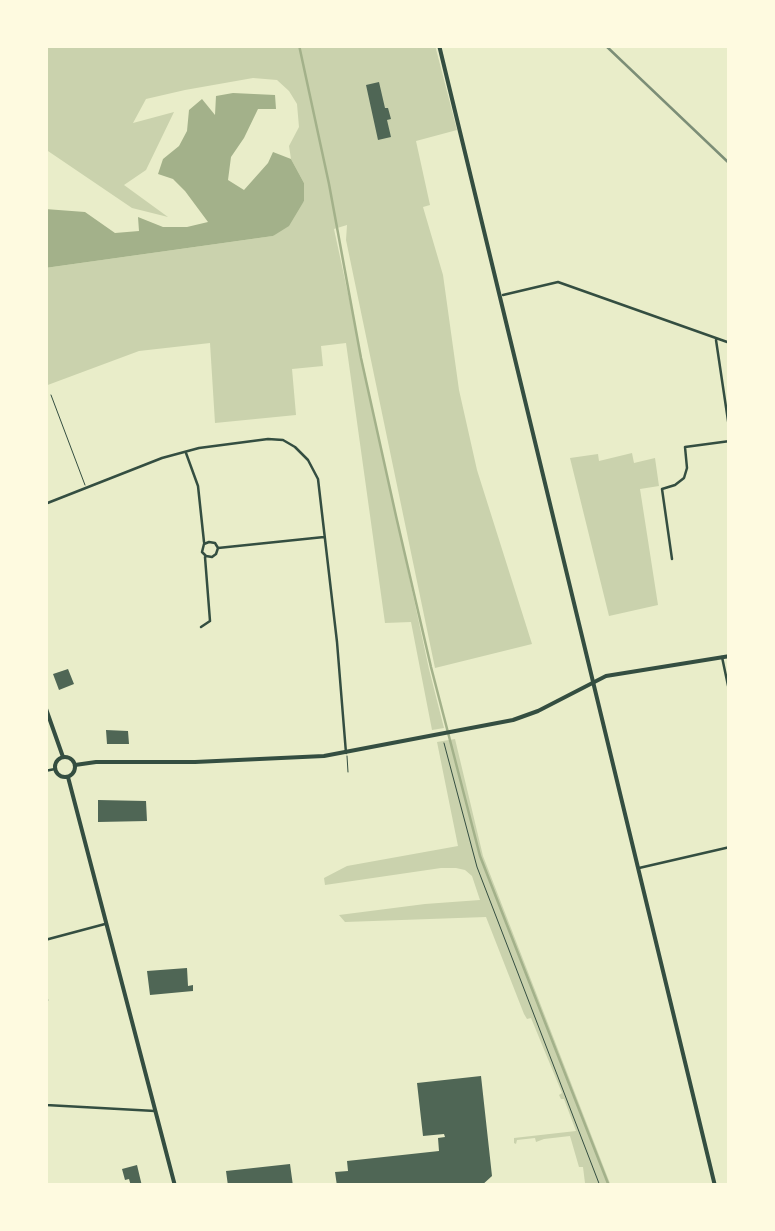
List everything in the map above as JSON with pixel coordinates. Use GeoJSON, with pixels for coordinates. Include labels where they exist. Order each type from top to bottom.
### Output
{"type":"FeatureCollection","features":[{"type":"Feature","properties":{"kind":"main road"},"geometry":{"type":"LineString","coordinates":[[440,45],[715,1186]]}},
{"type":"Feature","properties":{"kind":"main road"},"geometry":{"type":"LineString","coordinates":[[76,765],[298,759],[346,752],[525,715],[617,674],[730,656]]}},
{"type":"Feature","properties":{"kind":"main road"},"geometry":{"type":"LineString","coordinates":[[45,706],[63,757]]}},
{"type":"Feature","properties":{"kind":"main road"},"geometry":{"type":"LineString","coordinates":[[63,757],[76,765],[74,774],[68,777],[59,776],[55,770],[56,762],[63,757]]}},
{"type":"Feature","properties":{"kind":"main road"},"geometry":{"type":"LineString","coordinates":[[68,777],[174,1186]]}},
{"type":"Feature","properties":{"kind":"street"},"geometry":{"type":"LineString","coordinates":[[501,296],[558,282],[730,343]]}},
{"type":"Feature","properties":{"kind":"street"},"geometry":{"type":"LineString","coordinates":[[716,338],[730,434]]}},
{"type":"Feature","properties":{"kind":"street"},"geometry":{"type":"LineString","coordinates":[[45,504],[186,451],[268,438],[295,446],[318,478],[346,752]]}},
{"type":"Feature","properties":{"kind":"street"},"geometry":{"type":"LineString","coordinates":[[672,559],[662,489],[684,478],[686,447],[730,440]]}},
{"type":"Feature","properties":{"kind":"street"},"geometry":{"type":"LineString","coordinates":[[186,451],[198,486],[202,552],[206,556],[210,622],[200,627]]}},
{"type":"Feature","properties":{"kind":"street"},"geometry":{"type":"LineString","coordinates":[[218,548],[326,536]]}},
{"type":"Feature","properties":{"kind":"street"},"geometry":{"type":"LineString","coordinates":[[204,544],[212,542],[218,548]]}},
{"type":"Feature","properties":{"kind":"street"},"geometry":{"type":"LineString","coordinates":[[206,556],[214,556],[218,548]]}},
{"type":"Feature","properties":{"kind":"street"},"geometry":{"type":"LineString","coordinates":[[722,657],[730,694]]}},
{"type":"Feature","properties":{"kind":"street"},"geometry":{"type":"LineString","coordinates":[[45,771],[55,770]]}},
{"type":"Feature","properties":{"kind":"street"},"geometry":{"type":"LineString","coordinates":[[638,868],[730,847]]}},
{"type":"Feature","properties":{"kind":"street"},"geometry":{"type":"LineString","coordinates":[[45,940],[106,924]]}},
{"type":"Feature","properties":{"kind":"street"},"geometry":{"type":"LineString","coordinates":[[45,993],[47,1000]]}},
{"type":"Feature","properties":{"kind":"street"},"geometry":{"type":"LineString","coordinates":[[45,1102],[155,1111]]}},
{"type":"Feature","properties":{"kind":"lane"},"geometry":{"type":"LineString","coordinates":[[51,395],[86,488]]}},
{"type":"Feature","properties":{"kind":"lane"},"geometry":{"type":"LineString","coordinates":[[346,752],[348,772]]}},
{"type":"Feature","properties":{"kind":"path"},"geometry":{"type":"LineString","coordinates":[[447,734],[477,867],[600,1186]]}},
{"type":"Feature","properties":{"kind":"shaded area"},"geometry":{"type":"Polygon","coordinates":[[[45,45],[435,45],[457,130],[416,141],[430,205],[423,207],[443,275],[459,390],[477,470],[532,644],[435,668],[346,240],[347,225],[334,229],[444,728],[432,730],[411,622],[385,623],[346,343],[321,346],[323,366],[292,369],[296,415],[215,423],[210,343],[139,351],[45,386],[45,268],[273,236],[304,201],[304,183],[291,159],[289,146],[299,127],[297,104],[277,80],[253,78],[146,99],[133,123],[174,112],[146,170],[124,185],[168,217],[132,208],[45,149],[45,45]]]}},
{"type":"Feature","properties":{"kind":"shaded area"},"geometry":{"type":"Polygon","coordinates":[[[275,95],[276,109],[258,109],[231,157],[228,180],[244,190],[273,152],[291,159],[304,183],[304,201],[289,226],[273,236],[45,268],[45,209],[85,212],[115,233],[139,231],[138,217],[163,227],[208,222],[173,179],[158,174],[163,159],[179,146],[187,131],[189,110],[202,99],[215,115],[216,96],[275,95]]]}},
{"type":"Feature","properties":{"kind":"shaded area"},"geometry":{"type":"Polygon","coordinates":[[[632,453],[634,463],[655,458],[659,486],[640,489],[658,605],[609,616],[570,458],[598,454],[599,461],[632,453]]]}},
{"type":"Feature","properties":{"kind":"shaded area"},"geometry":{"type":"Polygon","coordinates":[[[455,739],[483,856],[611,1186],[581,1186],[585,1183],[583,1167],[579,1167],[570,1136],[514,1143],[514,1138],[576,1131],[486,917],[345,922],[339,915],[480,900],[472,876],[465,870],[441,868],[325,885],[324,878],[347,866],[458,846],[437,742],[455,739]]]}},
{"type":"Feature","properties":{"kind":"building"},"geometry":{"type":"Polygon","coordinates":[[[379,82],[391,119],[387,120],[391,137],[378,140],[366,85],[379,82]]]}},
{"type":"Feature","properties":{"kind":"building"},"geometry":{"type":"Polygon","coordinates":[[[68,669],[74,684],[59,690],[53,674],[68,669]]]}},
{"type":"Feature","properties":{"kind":"building"},"geometry":{"type":"Polygon","coordinates":[[[106,730],[128,731],[129,744],[107,744],[106,730]]]}},
{"type":"Feature","properties":{"kind":"building"},"geometry":{"type":"Polygon","coordinates":[[[98,800],[146,801],[147,821],[98,822],[98,800]]]}},
{"type":"Feature","properties":{"kind":"building"},"geometry":{"type":"Polygon","coordinates":[[[187,968],[188,986],[193,985],[193,991],[150,995],[147,971],[187,968]]]}},
{"type":"Feature","properties":{"kind":"building"},"geometry":{"type":"Polygon","coordinates":[[[481,1076],[492,1176],[481,1186],[337,1186],[335,1172],[348,1171],[347,1161],[439,1151],[438,1138],[445,1137],[444,1134],[423,1136],[417,1083],[481,1076]]]}},
{"type":"Feature","properties":{"kind":"building"},"geometry":{"type":"Polygon","coordinates":[[[290,1164],[293,1186],[228,1186],[226,1171],[290,1164]]]}},
{"type":"Feature","properties":{"kind":"building"},"geometry":{"type":"Polygon","coordinates":[[[137,1165],[142,1186],[131,1186],[122,1169],[137,1165]]]}},
{"type":"Feature","properties":{"kind":"waterway"},"geometry":{"type":"LineString","coordinates":[[299,45],[396,516],[480,856],[609,1186]]}},
{"type":"Feature","properties":{"kind":"railway"},"geometry":{"type":"LineString","coordinates":[[605,45],[730,164]]}}]}
